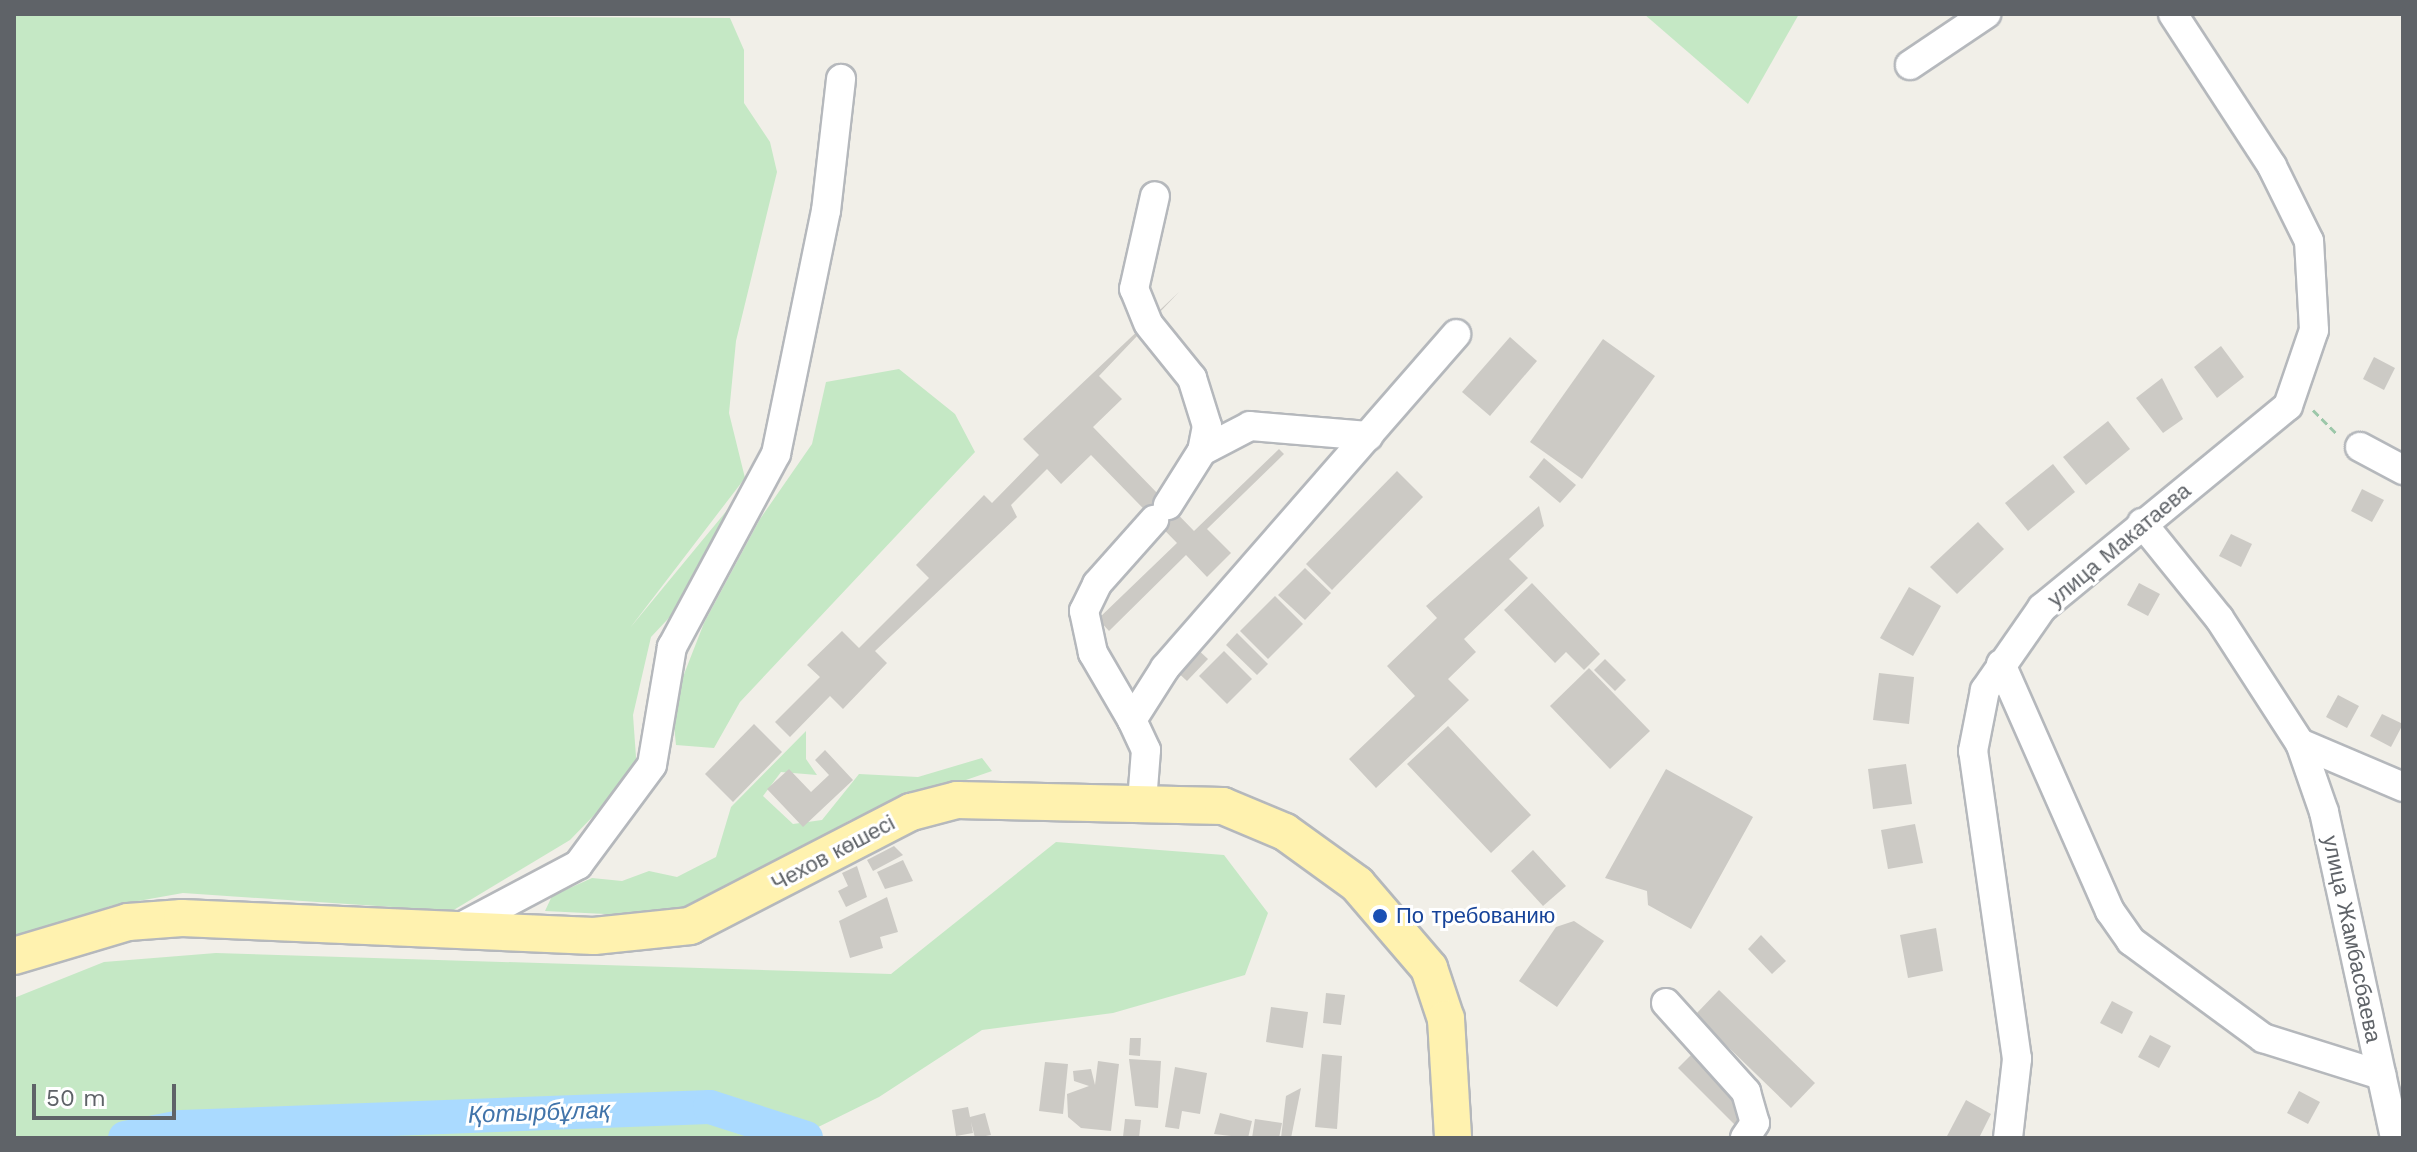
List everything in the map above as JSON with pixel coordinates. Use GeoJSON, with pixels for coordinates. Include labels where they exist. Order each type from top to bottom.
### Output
{"type":"FeatureCollection","features":[{"type":"Feature","properties":{"kind":"main road","name":"Чехов көшесі"},"geometry":{"type":"LineString","coordinates":[[14,956],[128,922],[182,918],[594,936],[690,926],[911,812],[957,800],[1223,806],[1285,832],[1357,884],[1404,934],[1442,1000],[1453,1138]]}},
{"type":"Feature","properties":{"kind":"street"},"geometry":{"type":"LineString","coordinates":[[1910,65],[1986,14]]}},
{"type":"Feature","properties":{"kind":"street","name":"улица Макатаева"},"geometry":{"type":"LineString","coordinates":[[2008,1138],[2017,1059],[1973,751],[1975,719],[2001,664],[2042,608],[2288,406],[2314,330],[2309,241],[2272,166],[2173,14]]}},
{"type":"Feature","properties":{"kind":"street"},"geometry":{"type":"LineString","coordinates":[[455,930],[578,865],[652,765],[672,647],[776,454],[826,211],[841,79]]}},
{"type":"Feature","properties":{"kind":"street"},"geometry":{"type":"LineString","coordinates":[[1155,196],[1134,289],[1149,325],[1203,399],[1202,451]]}},
{"type":"Feature","properties":{"kind":"street"},"geometry":{"type":"LineString","coordinates":[[1132,720],[1185,640],[1369,436],[1456,334]]}},
{"type":"Feature","properties":{"kind":"street"},"geometry":{"type":"LineString","coordinates":[[1142,802],[1146,750],[1093,653],[1084,611],[1097,584],[1161,512],[1202,451],[1250,426],[1369,436]]}},
{"type":"Feature","properties":{"kind":"street"},"geometry":{"type":"LineString","coordinates":[[2360,447],[2403,470]]}},
{"type":"Feature","properties":{"kind":"street","name":"улица Жамбасбаева"},"geometry":{"type":"LineString","coordinates":[[2142,523],[2219,618],[2300,743],[2324,812],[2395,1138]]}},
{"type":"Feature","properties":{"kind":"street"},"geometry":{"type":"LineString","coordinates":[[2001,664],[2036,730],[2110,911],[2131,941],[2263,1038],[2381,1075]]}},
{"type":"Feature","properties":{"kind":"street"},"geometry":{"type":"LineString","coordinates":[[2300,743],[2403,787]]}},
{"type":"Feature","properties":{"kind":"street"},"geometry":{"type":"LineString","coordinates":[[1666,1003],[1746,1092],[1755,1123],[1745,1138]]}},
{"type":"Feature","properties":{"kind":"path"},"geometry":{"type":"LineString","coordinates":[[2309,401],[2333,432],[2360,447]]}},
{"type":"Feature","properties":{"kind":"green space"},"geometry":{"type":"Polygon","coordinates":[[[14,14],[730,18],[744,50],[744,103],[770,142],[777,172],[736,341],[729,413],[745,478],[630,628],[752,480],[682,604],[651,637],[633,715],[637,771],[570,840],[452,911],[183,893],[110,906],[14,942],[14,14]]]}},
{"type":"Feature","properties":{"kind":"green space"},"geometry":{"type":"Polygon","coordinates":[[[1644,14],[1799,14],[1748,104],[1644,14]]]}},
{"type":"Feature","properties":{"kind":"green space"},"geometry":{"type":"Polygon","coordinates":[[[899,369],[955,414],[975,452],[740,702],[714,748],[676,745],[672,705],[704,623],[760,519],[812,444],[826,382],[899,369]]]}},
{"type":"Feature","properties":{"kind":"green space"},"geometry":{"type":"Polygon","coordinates":[[[806,731],[806,759],[817,775],[781,772],[763,796],[793,824],[822,820],[859,774],[918,777],[982,758],[992,771],[850,820],[708,905],[625,915],[545,911],[552,896],[592,878],[622,881],[649,871],[677,877],[716,857],[731,807],[806,731]]]}},
{"type":"Feature","properties":{"kind":"green space"},"geometry":{"type":"Polygon","coordinates":[[[1056,842],[1224,855],[1268,913],[1245,975],[1113,1013],[982,1030],[879,1097],[796,1138],[14,1138],[14,998],[104,962],[216,953],[891,974],[1056,842]]]}},
{"type":"Feature","properties":{"kind":"building"},"geometry":{"type":"Polygon","coordinates":[[[1179,292],[1099,376],[1122,399],[1093,427],[1194,531],[1279,449],[1284,454],[1207,529],[1231,553],[1207,577],[1186,555],[1109,631],[1098,619],[1177,543],[1091,455],[1061,484],[1047,469],[1011,505],[1017,517],[875,651],[887,663],[843,709],[830,696],[790,737],[775,722],[820,677],[807,665],[842,631],[859,648],[929,578],[916,565],[984,495],[992,503],[1039,455],[1023,439],[1179,292]]]}},
{"type":"Feature","properties":{"kind":"building"},"geometry":{"type":"Polygon","coordinates":[[[1510,337],[1537,361],[1490,416],[1462,392],[1510,337]]]}},
{"type":"Feature","properties":{"kind":"building"},"geometry":{"type":"Polygon","coordinates":[[[1603,339],[1655,376],[1582,479],[1530,442],[1603,339]]]}},
{"type":"Feature","properties":{"kind":"building"},"geometry":{"type":"Polygon","coordinates":[[[2221,346],[2244,377],[2217,398],[2194,367],[2221,346]]]}},
{"type":"Feature","properties":{"kind":"building"},"geometry":{"type":"Polygon","coordinates":[[[2374,357],[2395,368],[2384,390],[2363,379],[2374,357]]]}},
{"type":"Feature","properties":{"kind":"building"},"geometry":{"type":"Polygon","coordinates":[[[2162,378],[2183,419],[2163,433],[2136,398],[2162,378]]]}},
{"type":"Feature","properties":{"kind":"building"},"geometry":{"type":"Polygon","coordinates":[[[2108,421],[2130,449],[2086,485],[2063,457],[2108,421]]]}},
{"type":"Feature","properties":{"kind":"building"},"geometry":{"type":"Polygon","coordinates":[[[1544,458],[1576,485],[1560,503],[1529,477],[1544,458]]]}},
{"type":"Feature","properties":{"kind":"building"},"geometry":{"type":"Polygon","coordinates":[[[2053,464],[2075,492],[2028,531],[2005,503],[2053,464]]]}},
{"type":"Feature","properties":{"kind":"building"},"geometry":{"type":"Polygon","coordinates":[[[1397,471],[1423,497],[1332,590],[1306,564],[1397,471]]]}},
{"type":"Feature","properties":{"kind":"building"},"geometry":{"type":"Polygon","coordinates":[[[2362,489],[2384,500],[2372,522],[2351,511],[2362,489]]]}},
{"type":"Feature","properties":{"kind":"building"},"geometry":{"type":"Polygon","coordinates":[[[1539,506],[1544,526],[1509,559],[1528,578],[1464,639],[1476,652],[1448,679],[1469,700],[1376,788],[1349,759],[1415,696],[1387,666],[1437,618],[1426,606],[1539,506]]]}},
{"type":"Feature","properties":{"kind":"building"},"geometry":{"type":"Polygon","coordinates":[[[1978,522],[2004,549],[1957,594],[1930,567],[1978,522]]]}},
{"type":"Feature","properties":{"kind":"building"},"geometry":{"type":"Polygon","coordinates":[[[2231,534],[2252,544],[2241,567],[2219,556],[2231,534]]]}},
{"type":"Feature","properties":{"kind":"building"},"geometry":{"type":"Polygon","coordinates":[[[1305,568],[1331,593],[1305,620],[1278,595],[1305,568]]]}},
{"type":"Feature","properties":{"kind":"building"},"geometry":{"type":"Polygon","coordinates":[[[1532,583],[1600,654],[1584,670],[1566,652],[1555,663],[1504,610],[1532,583]]]}},
{"type":"Feature","properties":{"kind":"building"},"geometry":{"type":"Polygon","coordinates":[[[2139,583],[2160,594],[2148,616],[2127,605],[2139,583]]]}},
{"type":"Feature","properties":{"kind":"building"},"geometry":{"type":"Polygon","coordinates":[[[1909,587],[1941,606],[1913,656],[1880,638],[1909,587]]]}},
{"type":"Feature","properties":{"kind":"building"},"geometry":{"type":"Polygon","coordinates":[[[1275,596],[1303,624],[1268,659],[1240,631],[1275,596]]]}},
{"type":"Feature","properties":{"kind":"building"},"geometry":{"type":"Polygon","coordinates":[[[1237,633],[1268,664],[1257,675],[1226,645],[1237,633]]]}},
{"type":"Feature","properties":{"kind":"building"},"geometry":{"type":"Polygon","coordinates":[[[1195,647],[1208,659],[1187,681],[1174,669],[1195,647]]]}},
{"type":"Feature","properties":{"kind":"building"},"geometry":{"type":"Polygon","coordinates":[[[1224,651],[1252,679],[1227,704],[1199,676],[1224,651]]]}},
{"type":"Feature","properties":{"kind":"building"},"geometry":{"type":"Polygon","coordinates":[[[1605,659],[1626,680],[1615,691],[1594,670],[1605,659]]]}},
{"type":"Feature","properties":{"kind":"building"},"geometry":{"type":"Polygon","coordinates":[[[1589,668],[1650,731],[1610,769],[1550,706],[1589,668]]]}},
{"type":"Feature","properties":{"kind":"building"},"geometry":{"type":"Polygon","coordinates":[[[1879,673],[1914,677],[1909,724],[1873,720],[1879,673]]]}},
{"type":"Feature","properties":{"kind":"building"},"geometry":{"type":"Polygon","coordinates":[[[2338,695],[2359,706],[2347,728],[2326,717],[2338,695]]]}},
{"type":"Feature","properties":{"kind":"building"},"geometry":{"type":"Polygon","coordinates":[[[2382,714],[2403,724],[2391,747],[2370,736],[2382,714]]]}},
{"type":"Feature","properties":{"kind":"building"},"geometry":{"type":"Polygon","coordinates":[[[754,724],[782,752],[733,802],[705,774],[754,724]]]}},
{"type":"Feature","properties":{"kind":"building"},"geometry":{"type":"Polygon","coordinates":[[[1448,726],[1531,815],[1491,853],[1407,764],[1448,726]]]}},
{"type":"Feature","properties":{"kind":"building"},"geometry":{"type":"Polygon","coordinates":[[[825,750],[853,780],[803,827],[767,789],[789,769],[811,792],[829,775],[815,760],[825,750]]]}},
{"type":"Feature","properties":{"kind":"building"},"geometry":{"type":"Polygon","coordinates":[[[1906,764],[1912,804],[1873,809],[1868,769],[1906,764]]]}},
{"type":"Feature","properties":{"kind":"building"},"geometry":{"type":"Polygon","coordinates":[[[1666,769],[1753,817],[1691,929],[1648,905],[1647,891],[1605,878],[1666,769]]]}},
{"type":"Feature","properties":{"kind":"building"},"geometry":{"type":"Polygon","coordinates":[[[1915,824],[1923,863],[1888,869],[1881,830],[1915,824]]]}},
{"type":"Feature","properties":{"kind":"building"},"geometry":{"type":"Polygon","coordinates":[[[894,846],[903,855],[873,871],[867,860],[894,846]]]}},
{"type":"Feature","properties":{"kind":"building"},"geometry":{"type":"Polygon","coordinates":[[[1533,850],[1566,886],[1543,906],[1511,871],[1533,850]]]}},
{"type":"Feature","properties":{"kind":"building"},"geometry":{"type":"Polygon","coordinates":[[[903,860],[913,881],[885,889],[877,872],[903,860]]]}},
{"type":"Feature","properties":{"kind":"building"},"geometry":{"type":"Polygon","coordinates":[[[857,866],[867,897],[846,907],[838,891],[848,886],[842,873],[857,866]]]}},
{"type":"Feature","properties":{"kind":"building"},"geometry":{"type":"Polygon","coordinates":[[[887,897],[898,932],[880,937],[883,948],[850,958],[839,921],[887,897]]]}},
{"type":"Feature","properties":{"kind":"building"},"geometry":{"type":"Polygon","coordinates":[[[1574,921],[1604,941],[1557,1007],[1519,981],[1556,927],[1574,921]]]}},
{"type":"Feature","properties":{"kind":"building"},"geometry":{"type":"Polygon","coordinates":[[[1936,928],[1943,971],[1908,978],[1900,935],[1936,928]]]}},
{"type":"Feature","properties":{"kind":"building"},"geometry":{"type":"Polygon","coordinates":[[[1761,935],[1786,961],[1772,974],[1748,949],[1761,935]]]}},
{"type":"Feature","properties":{"kind":"building"},"geometry":{"type":"Polygon","coordinates":[[[1719,990],[1815,1083],[1791,1108],[1695,1015],[1719,990]]]}},
{"type":"Feature","properties":{"kind":"building"},"geometry":{"type":"Polygon","coordinates":[[[1326,993],[1345,995],[1341,1025],[1323,1023],[1326,993]]]}},
{"type":"Feature","properties":{"kind":"building"},"geometry":{"type":"Polygon","coordinates":[[[2112,1001],[2133,1012],[2122,1034],[2100,1023],[2112,1001]]]}},
{"type":"Feature","properties":{"kind":"building"},"geometry":{"type":"Polygon","coordinates":[[[1271,1007],[1308,1012],[1303,1048],[1266,1042],[1271,1007]]]}},
{"type":"Feature","properties":{"kind":"building"},"geometry":{"type":"Polygon","coordinates":[[[2150,1035],[2171,1046],[2159,1068],[2138,1057],[2150,1035]]]}},
{"type":"Feature","properties":{"kind":"building"},"geometry":{"type":"Polygon","coordinates":[[[1130,1038],[1141,1038],[1140,1056],[1129,1055],[1130,1038]]]}},
{"type":"Feature","properties":{"kind":"building"},"geometry":{"type":"Polygon","coordinates":[[[1322,1054],[1342,1056],[1337,1129],[1315,1127],[1322,1054]]]}},
{"type":"Feature","properties":{"kind":"building"},"geometry":{"type":"Polygon","coordinates":[[[1691,1055],[1748,1113],[1736,1126],[1678,1068],[1691,1055]]]}},
{"type":"Feature","properties":{"kind":"building"},"geometry":{"type":"Polygon","coordinates":[[[1129,1059],[1161,1061],[1158,1108],[1135,1106],[1129,1059]]]}},
{"type":"Feature","properties":{"kind":"building"},"geometry":{"type":"Polygon","coordinates":[[[1098,1061],[1119,1064],[1111,1131],[1081,1128],[1068,1117],[1067,1094],[1089,1086],[1074,1081],[1073,1071],[1091,1069],[1095,1085],[1098,1061]]]}},
{"type":"Feature","properties":{"kind":"building"},"geometry":{"type":"Polygon","coordinates":[[[1045,1062],[1068,1064],[1063,1114],[1039,1111],[1045,1062]]]}},
{"type":"Feature","properties":{"kind":"building"},"geometry":{"type":"Polygon","coordinates":[[[1175,1067],[1207,1073],[1200,1114],[1182,1111],[1179,1129],[1165,1127],[1175,1067]]]}},
{"type":"Feature","properties":{"kind":"building"},"geometry":{"type":"Polygon","coordinates":[[[1301,1088],[1291,1138],[1281,1138],[1286,1096],[1301,1088]]]}},
{"type":"Feature","properties":{"kind":"building"},"geometry":{"type":"Polygon","coordinates":[[[2299,1091],[2320,1102],[2308,1124],[2287,1113],[2299,1091]]]}},
{"type":"Feature","properties":{"kind":"building"},"geometry":{"type":"Polygon","coordinates":[[[1966,1100],[1991,1114],[1979,1138],[1946,1138],[1966,1100]]]}},
{"type":"Feature","properties":{"kind":"building"},"geometry":{"type":"Polygon","coordinates":[[[968,1107],[970,1117],[985,1113],[991,1135],[975,1138],[971,1122],[973,1133],[956,1136],[952,1110],[968,1107]]]}},
{"type":"Feature","properties":{"kind":"building"},"geometry":{"type":"Polygon","coordinates":[[[1220,1113],[1252,1121],[1248,1138],[1214,1134],[1220,1113]]]}},
{"type":"Feature","properties":{"kind":"building"},"geometry":{"type":"Polygon","coordinates":[[[1125,1119],[1141,1120],[1139,1138],[1123,1137],[1125,1119]]]}},
{"type":"Feature","properties":{"kind":"building"},"geometry":{"type":"Polygon","coordinates":[[[1255,1119],[1282,1123],[1279,1138],[1252,1138],[1255,1119]]]}},
{"type":"Feature","properties":{"kind":"waterway","name":"Қотырбұлақ"},"geometry":{"type":"LineString","coordinates":[[125,1138],[181,1127],[710,1107],[806,1138]]}},
{"type":"Feature","properties":{"kind":"place","name":"По требованию"},"geometry":{"type":"Point","coordinates":[1380,916]}}]}
